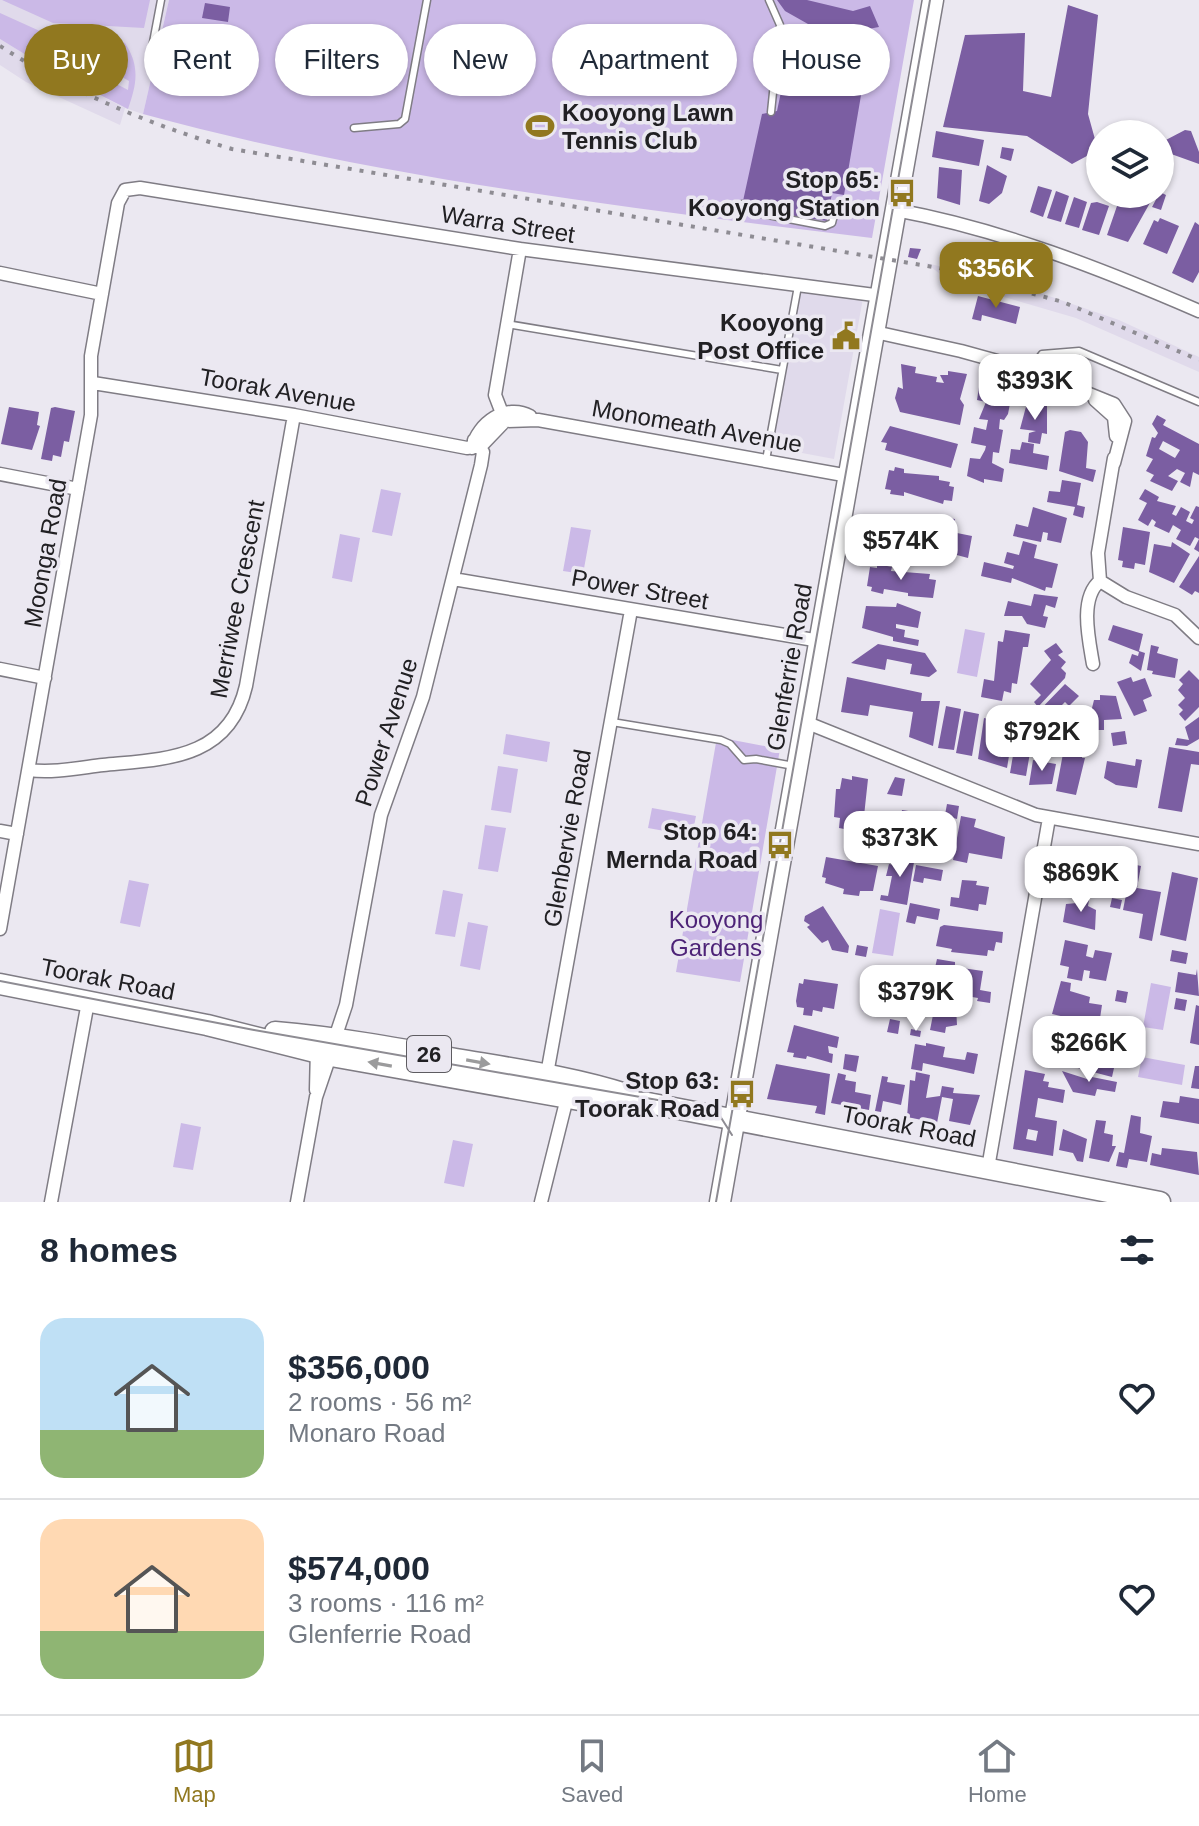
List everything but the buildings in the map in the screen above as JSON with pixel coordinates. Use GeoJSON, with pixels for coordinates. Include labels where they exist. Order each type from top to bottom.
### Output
{"type":"FeatureCollection","features":[{"type":"Feature","properties":{"kind":"main road","name":"Glenferrie Road"},"geometry":{"type":"LineString","coordinates":[[720,1202],[933,0]]}},
{"type":"Feature","properties":{"kind":"main road","name":"Toorak Road"},"geometry":{"type":"LineString","coordinates":[[0,984],[207,1025],[547,1074],[588,1082],[648,1103]]}},
{"type":"Feature","properties":{"kind":"main road","name":"Toorak Road"},"geometry":{"type":"LineString","coordinates":[[330,1043],[567,1098],[648,1103],[1160,1202]]}},
{"type":"Feature","properties":{"kind":"street","name":"Warra Street"},"geometry":{"type":"LineString","coordinates":[[129,188],[520,249],[882,296]]}},
{"type":"Feature","properties":{"kind":"street","name":"Moonga Road"},"geometry":{"type":"LineString","coordinates":[[0,929],[94,399],[91,356],[118,203],[129,188]]}},
{"type":"Feature","properties":{"kind":"street"},"geometry":{"type":"LineString","coordinates":[[896,210],[1025,245],[1099,270],[1199,311]]}},
{"type":"Feature","properties":{"kind":"street"},"geometry":{"type":"LineString","coordinates":[[476,445],[502,417],[495,395],[520,249]]}},
{"type":"Feature","properties":{"kind":"street"},"geometry":{"type":"LineString","coordinates":[[0,273],[102,294]]}},
{"type":"Feature","properties":{"kind":"street"},"geometry":{"type":"LineString","coordinates":[[875,332],[1030,370],[1090,397],[1114,417],[1114,463],[1098,553],[1091,568],[1099,595],[1126,597],[1175,615],[1199,638]]}},
{"type":"Feature","properties":{"kind":"street","name":"Toorak Avenue"},"geometry":{"type":"LineString","coordinates":[[93,383],[476,445]]}},
{"type":"Feature","properties":{"kind":"street","name":"Merriwee Crescent"},"geometry":{"type":"LineString","coordinates":[[29,770],[41,772],[185,755],[211,742],[234,718],[246,686],[294,415]]}},
{"type":"Feature","properties":{"kind":"street","name":"Monomeath Avenue"},"geometry":{"type":"LineString","coordinates":[[502,417],[538,420],[849,476]]}},
{"type":"Feature","properties":{"kind":"street","name":"Power Avenue"},"geometry":{"type":"LineString","coordinates":[[297,1202],[316,1097],[330,1043],[346,1005],[381,815],[423,697],[476,475],[483,457],[476,445]]}},
{"type":"Feature","properties":{"kind":"street"},"geometry":{"type":"LineString","coordinates":[[0,474],[78,489]]}},
{"type":"Feature","properties":{"kind":"street","name":"Power Street"},"geometry":{"type":"LineString","coordinates":[[453,579],[820,641]]}},
{"type":"Feature","properties":{"kind":"street"},"geometry":{"type":"LineString","coordinates":[[1093,664],[1088,623],[1096,585]]}},
{"type":"Feature","properties":{"kind":"street","name":"Glenbervie Road"},"geometry":{"type":"LineString","coordinates":[[547,1074],[631,610]]}},
{"type":"Feature","properties":{"kind":"street"},"geometry":{"type":"LineString","coordinates":[[0,669],[45,678]]}},
{"type":"Feature","properties":{"kind":"street"},"geometry":{"type":"LineString","coordinates":[[805,722],[1049,818],[1199,844]]}},
{"type":"Feature","properties":{"kind":"street"},"geometry":{"type":"LineString","coordinates":[[988,1168],[1049,818]]}},
{"type":"Feature","properties":{"kind":"street"},"geometry":{"type":"LineString","coordinates":[[0,831],[17,834]]}},
{"type":"Feature","properties":{"kind":"street"},"geometry":{"type":"LineString","coordinates":[[51,1202],[88,1002]]}},
{"type":"Feature","properties":{"kind":"street"},"geometry":{"type":"LineString","coordinates":[[541,1202],[567,1098]]}},
{"type":"Feature","properties":{"kind":"lane"},"geometry":{"type":"LineString","coordinates":[[156,24],[161,0]]}},
{"type":"Feature","properties":{"kind":"lane"},"geometry":{"type":"LineString","coordinates":[[354,128],[399,124],[405,119],[427,0]]}},
{"type":"Feature","properties":{"kind":"lane"},"geometry":{"type":"LineString","coordinates":[[769,0],[780,25],[771,112]]}},
{"type":"Feature","properties":{"kind":"lane"},"geometry":{"type":"LineString","coordinates":[[742,204],[825,226],[832,223],[834,215]]}},
{"type":"Feature","properties":{"kind":"lane"},"geometry":{"type":"LineString","coordinates":[[766,460],[798,286]]}},
{"type":"Feature","properties":{"kind":"lane"},"geometry":{"type":"LineString","coordinates":[[507,324],[782,370]]}},
{"type":"Feature","properties":{"kind":"lane"},"geometry":{"type":"LineString","coordinates":[[1030,370],[1042,354],[1079,351],[1199,402]]}},
{"type":"Feature","properties":{"kind":"lane"},"geometry":{"type":"LineString","coordinates":[[611,722],[721,740],[730,744],[744,760],[797,766]]}},
{"type":"Feature","properties":{"kind":"shaded area"},"geometry":{"type":"Polygon","coordinates":[[[0,0],[169,0],[164,24],[144,24],[144,96],[147,96],[143,114],[125,108],[109,96],[128,96],[128,24],[24,24],[24,33],[0,15],[0,0]]]}},
{"type":"Feature","properties":{"kind":"shaded area"},"geometry":{"type":"Polygon","coordinates":[[[0,39],[24,54],[24,81],[0,65],[0,39]]]}},
{"type":"Feature","properties":{"kind":"shaded area"},"geometry":{"type":"Polygon","coordinates":[[[57,96],[101,96],[125,108],[120,125],[57,96]]]}},
{"type":"Feature","properties":{"kind":"shaded area"},"geometry":{"type":"Polygon","coordinates":[[[926,263],[1011,283],[1119,320],[1199,357],[1199,372],[1076,318],[949,281],[926,263]]]}},
{"type":"Feature","properties":{"kind":"shaded area"},"geometry":{"type":"Polygon","coordinates":[[[798,277],[865,287],[834,459],[765,446],[798,277]]]}},
{"type":"Feature","properties":{"kind":"green space"},"geometry":{"type":"Polygon","coordinates":[[[2,0],[150,0],[144,28],[128,27],[128,24],[53,23],[2,0]]]}},
{"type":"Feature","properties":{"kind":"green space","name":"Kooyong Lawn Tennis Club"},"geometry":{"type":"Polygon","coordinates":[[[169,0],[914,0],[872,238],[597,203],[414,174],[323,157],[143,114],[147,96],[259,96],[259,24],[164,24],[169,0]]]}},
{"type":"Feature","properties":{"kind":"green space"},"geometry":{"type":"Polygon","coordinates":[[[0,13],[24,24],[24,54],[0,39],[0,13]]]}},
{"type":"Feature","properties":{"kind":"green space"},"geometry":{"type":"Polygon","coordinates":[[[128,48],[136,75],[128,109],[102,96],[128,96],[128,48]]]}},
{"type":"Feature","properties":{"kind":"green space"},"geometry":{"type":"Polygon","coordinates":[[[381,489],[401,493],[392,536],[372,532],[381,489]]]}},
{"type":"Feature","properties":{"kind":"green space"},"geometry":{"type":"Polygon","coordinates":[[[571,527],[591,530],[583,574],[563,571],[571,527]]]}},
{"type":"Feature","properties":{"kind":"green space"},"geometry":{"type":"Polygon","coordinates":[[[340,534],[360,538],[352,582],[332,578],[340,534]]]}},
{"type":"Feature","properties":{"kind":"green space"},"geometry":{"type":"Polygon","coordinates":[[[965,629],[985,633],[977,677],[957,673],[965,629]]]}},
{"type":"Feature","properties":{"kind":"green space"},"geometry":{"type":"Polygon","coordinates":[[[506,734],[550,742],[547,762],[503,754],[506,734]]]}},
{"type":"Feature","properties":{"kind":"green space","name":"Kooyong Gardens"},"geometry":{"type":"Polygon","coordinates":[[[717,737],[780,749],[740,982],[676,972],[717,737]]]}},
{"type":"Feature","properties":{"kind":"green space"},"geometry":{"type":"Polygon","coordinates":[[[498,766],[518,769],[511,813],[491,810],[498,766]]]}},
{"type":"Feature","properties":{"kind":"green space"},"geometry":{"type":"Polygon","coordinates":[[[652,808],[696,816],[692,836],[648,828],[652,808]]]}},
{"type":"Feature","properties":{"kind":"green space"},"geometry":{"type":"Polygon","coordinates":[[[485,825],[506,828],[498,872],[478,869],[485,825]]]}},
{"type":"Feature","properties":{"kind":"green space"},"geometry":{"type":"Polygon","coordinates":[[[129,880],[149,884],[140,927],[120,923],[129,880]]]}},
{"type":"Feature","properties":{"kind":"green space"},"geometry":{"type":"Polygon","coordinates":[[[443,890],[463,894],[455,937],[435,934],[443,890]]]}},
{"type":"Feature","properties":{"kind":"green space"},"geometry":{"type":"Polygon","coordinates":[[[880,909],[900,913],[893,956],[872,953],[880,909]]]}},
{"type":"Feature","properties":{"kind":"green space"},"geometry":{"type":"Polygon","coordinates":[[[468,922],[488,926],[480,970],[460,966],[468,922]]]}},
{"type":"Feature","properties":{"kind":"green space"},"geometry":{"type":"Polygon","coordinates":[[[870,967],[890,971],[882,1014],[862,1011],[870,967]]]}},
{"type":"Feature","properties":{"kind":"green space"},"geometry":{"type":"Polygon","coordinates":[[[1151,983],[1171,987],[1163,1030],[1143,1027],[1151,983]]]}},
{"type":"Feature","properties":{"kind":"green space"},"geometry":{"type":"Polygon","coordinates":[[[1142,1057],[1185,1065],[1182,1085],[1138,1077],[1142,1057]]]}},
{"type":"Feature","properties":{"kind":"green space"},"geometry":{"type":"Polygon","coordinates":[[[181,1123],[201,1127],[193,1170],[173,1167],[181,1123]]]}},
{"type":"Feature","properties":{"kind":"green space"},"geometry":{"type":"Polygon","coordinates":[[[453,1140],[473,1144],[464,1187],[444,1183],[453,1140]]]}},
{"type":"Feature","properties":{"kind":"tram line"},"geometry":{"type":"LineString","coordinates":[[716,1202],[930,0]]}},
{"type":"Feature","properties":{"kind":"tram line"},"geometry":{"type":"LineString","coordinates":[[0,981],[254,1030],[698,1107],[720,1116],[732,1135]]}},
{"type":"Feature","properties":{"kind":"railway"},"geometry":{"type":"LineString","coordinates":[[0,46],[112,106],[232,149],[939,268],[1063,302],[1199,360]]}},
{"type":"Feature","properties":{"kind":"place","name":"Kooyong Lawn Tennis Club"},"geometry":{"type":"Point","coordinates":[540,126]}},
{"type":"Feature","properties":{"kind":"place","name":"Stop 65: Kooyong Station"},"geometry":{"type":"Point","coordinates":[902,193]}},
{"type":"Feature","properties":{"kind":"place","name":"Kooyong Post Office"},"geometry":{"type":"Point","coordinates":[846,336]}},
{"type":"Feature","properties":{"kind":"place","name":"Stop 64: Mernda Road"},"geometry":{"type":"Point","coordinates":[780,845]}},
{"type":"Feature","properties":{"kind":"place","name":"Stop 63: Toorak Road"},"geometry":{"type":"Point","coordinates":[742,1094]}}]}
